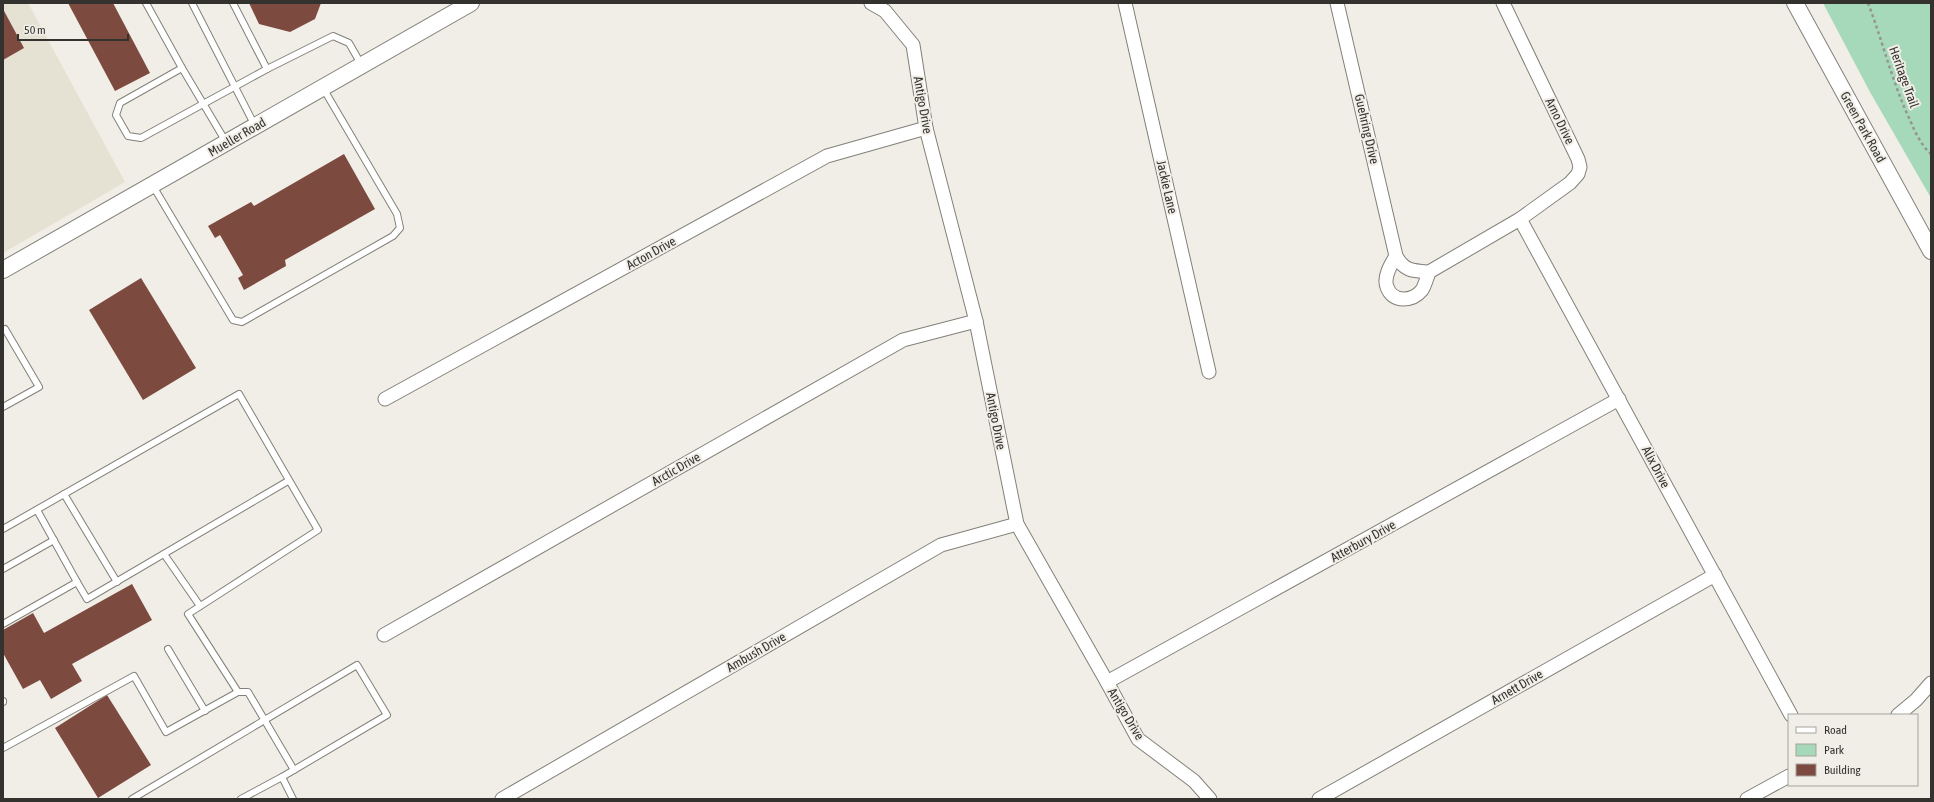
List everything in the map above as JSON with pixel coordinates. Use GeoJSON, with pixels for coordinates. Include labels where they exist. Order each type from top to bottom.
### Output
{"type":"FeatureCollection","features":[{"type":"Feature","properties":{"kind":"street","name":"Mueller Road"},"geometry":{"type":"LineString","coordinates":[[3,270],[471,3]]}},
{"type":"Feature","properties":{"kind":"street","name":"Antigo Drive"},"geometry":{"type":"LineString","coordinates":[[870,3],[885,11],[913,45],[926,128],[976,321],[1017,524],[1138,739],[1194,781],[1210,799]]}},
{"type":"Feature","properties":{"kind":"street","name":"Jackie Lane"},"geometry":{"type":"LineString","coordinates":[[1124,3],[1208,372]]}},
{"type":"Feature","properties":{"kind":"street","name":"Guehring Drive"},"geometry":{"type":"LineString","coordinates":[[1337,3],[1396,256]]}},
{"type":"Feature","properties":{"kind":"street","name":"Arno Drive"},"geometry":{"type":"LineString","coordinates":[[1503,3],[1580,167],[1578,174],[1570,183],[1520,219]]}},
{"type":"Feature","properties":{"kind":"street","name":"Green Park Road"},"geometry":{"type":"LineString","coordinates":[[1795,3],[1931,251]]}},
{"type":"Feature","properties":{"kind":"street","name":"Acton Drive"},"geometry":{"type":"LineString","coordinates":[[385,399],[827,156],[926,128]]}},
{"type":"Feature","properties":{"kind":"street"},"geometry":{"type":"LineString","coordinates":[[1429,272],[1423,288],[1416,296],[1406,300],[1394,297],[1386,287],[1389,267],[1396,256],[1401,265],[1413,272],[1429,272],[1520,219]]}},
{"type":"Feature","properties":{"kind":"street","name":"Alix Drive"},"geometry":{"type":"LineString","coordinates":[[1520,219],[1790,714]]}},
{"type":"Feature","properties":{"kind":"street","name":"Arctic Drive"},"geometry":{"type":"LineString","coordinates":[[384,635],[903,340],[976,321]]}},
{"type":"Feature","properties":{"kind":"street","name":"Atterbury Drive"},"geometry":{"type":"LineString","coordinates":[[1107,682],[1619,399]]}},
{"type":"Feature","properties":{"kind":"street","name":"Ambush Drive"},"geometry":{"type":"LineString","coordinates":[[502,799],[941,546],[1017,524]]}},
{"type":"Feature","properties":{"kind":"street","name":"Arnett Drive"},"geometry":{"type":"LineString","coordinates":[[1319,799],[1715,575]]}},
{"type":"Feature","properties":{"kind":"street"},"geometry":{"type":"LineString","coordinates":[[1899,714],[1916,700],[1931,683]]}},
{"type":"Feature","properties":{"kind":"street"},"geometry":{"type":"LineString","coordinates":[[1747,799],[1788,777]]}},
{"type":"Feature","properties":{"kind":"lane"},"geometry":{"type":"LineString","coordinates":[[146,3],[226,143]]}},
{"type":"Feature","properties":{"kind":"lane"},"geometry":{"type":"LineString","coordinates":[[192,3],[255,126]]}},
{"type":"Feature","properties":{"kind":"lane"},"geometry":{"type":"LineString","coordinates":[[233,3],[267,69]]}},
{"type":"Feature","properties":{"kind":"lane"},"geometry":{"type":"LineString","coordinates":[[182,68],[120,102],[116,115],[128,136],[141,138],[203,103],[333,36],[349,43],[362,66]]}},
{"type":"Feature","properties":{"kind":"lane"},"geometry":{"type":"LineString","coordinates":[[152,184],[233,320],[242,322],[392,236],[400,228],[398,214],[323,87]]}},
{"type":"Feature","properties":{"kind":"lane"},"geometry":{"type":"LineString","coordinates":[[3,330],[5,329],[39,387],[3,407]]}},
{"type":"Feature","properties":{"kind":"lane"},"geometry":{"type":"LineString","coordinates":[[3,529],[239,394],[288,481],[318,530],[188,614],[238,692]]}},
{"type":"Feature","properties":{"kind":"lane"},"geometry":{"type":"LineString","coordinates":[[37,510],[87,599],[288,481]]}},
{"type":"Feature","properties":{"kind":"lane"},"geometry":{"type":"LineString","coordinates":[[64,494],[117,582]]}},
{"type":"Feature","properties":{"kind":"lane"},"geometry":{"type":"LineString","coordinates":[[3,569],[54,540]]}},
{"type":"Feature","properties":{"kind":"lane"},"geometry":{"type":"LineString","coordinates":[[164,554],[200,606]]}},
{"type":"Feature","properties":{"kind":"lane"},"geometry":{"type":"LineString","coordinates":[[3,624],[77,582]]}},
{"type":"Feature","properties":{"kind":"lane"},"geometry":{"type":"LineString","coordinates":[[168,649],[205,711]]}},
{"type":"Feature","properties":{"kind":"lane"},"geometry":{"type":"LineString","coordinates":[[132,799],[357,665],[387,715],[242,799]]}},
{"type":"Feature","properties":{"kind":"lane"},"geometry":{"type":"LineString","coordinates":[[3,748],[134,676],[166,732],[238,692],[248,692],[294,770]]}},
{"type":"Feature","properties":{"kind":"lane"},"geometry":{"type":"LineString","coordinates":[[282,777],[293,799]]}},
{"type":"Feature","properties":{"kind":"path","name":"Heritage Trail"},"geometry":{"type":"LineString","coordinates":[[1868,3],[1889,70],[1904,109],[1916,133],[1931,154]]}},
{"type":"Feature","properties":{"kind":"shaded area"},"geometry":{"type":"Polygon","coordinates":[[[3,3],[28,3],[125,182],[3,253],[3,3]]]}},
{"type":"Feature","properties":{"kind":"green space"},"geometry":{"type":"Polygon","coordinates":[[[1823,3],[1931,3],[1931,198],[1870,92],[1823,3]]]}},
{"type":"Feature","properties":{"kind":"building"},"geometry":{"type":"Polygon","coordinates":[[[68,3],[113,3],[150,73],[115,91],[68,3]]]}},
{"type":"Feature","properties":{"kind":"building"},"geometry":{"type":"Polygon","coordinates":[[[249,3],[321,3],[315,19],[290,32],[259,24],[249,3]]]}},
{"type":"Feature","properties":{"kind":"building"},"geometry":{"type":"Polygon","coordinates":[[[3,9],[24,48],[3,60],[3,9]]]}},
{"type":"Feature","properties":{"kind":"building"},"geometry":{"type":"Polygon","coordinates":[[[344,154],[375,209],[285,260],[286,266],[244,290],[238,278],[243,275],[220,235],[215,238],[208,226],[251,202],[254,206],[344,154]]]}},
{"type":"Feature","properties":{"kind":"building"},"geometry":{"type":"Polygon","coordinates":[[[141,278],[196,368],[143,400],[89,310],[141,278]]]}},
{"type":"Feature","properties":{"kind":"building"},"geometry":{"type":"Polygon","coordinates":[[[132,584],[152,620],[72,664],[82,681],[51,699],[40,680],[23,689],[3,653],[3,630],[33,613],[44,633],[132,584]]]}},
{"type":"Feature","properties":{"kind":"building"},"geometry":{"type":"Polygon","coordinates":[[[107,695],[151,765],[98,798],[55,728],[107,695]]]}}]}
